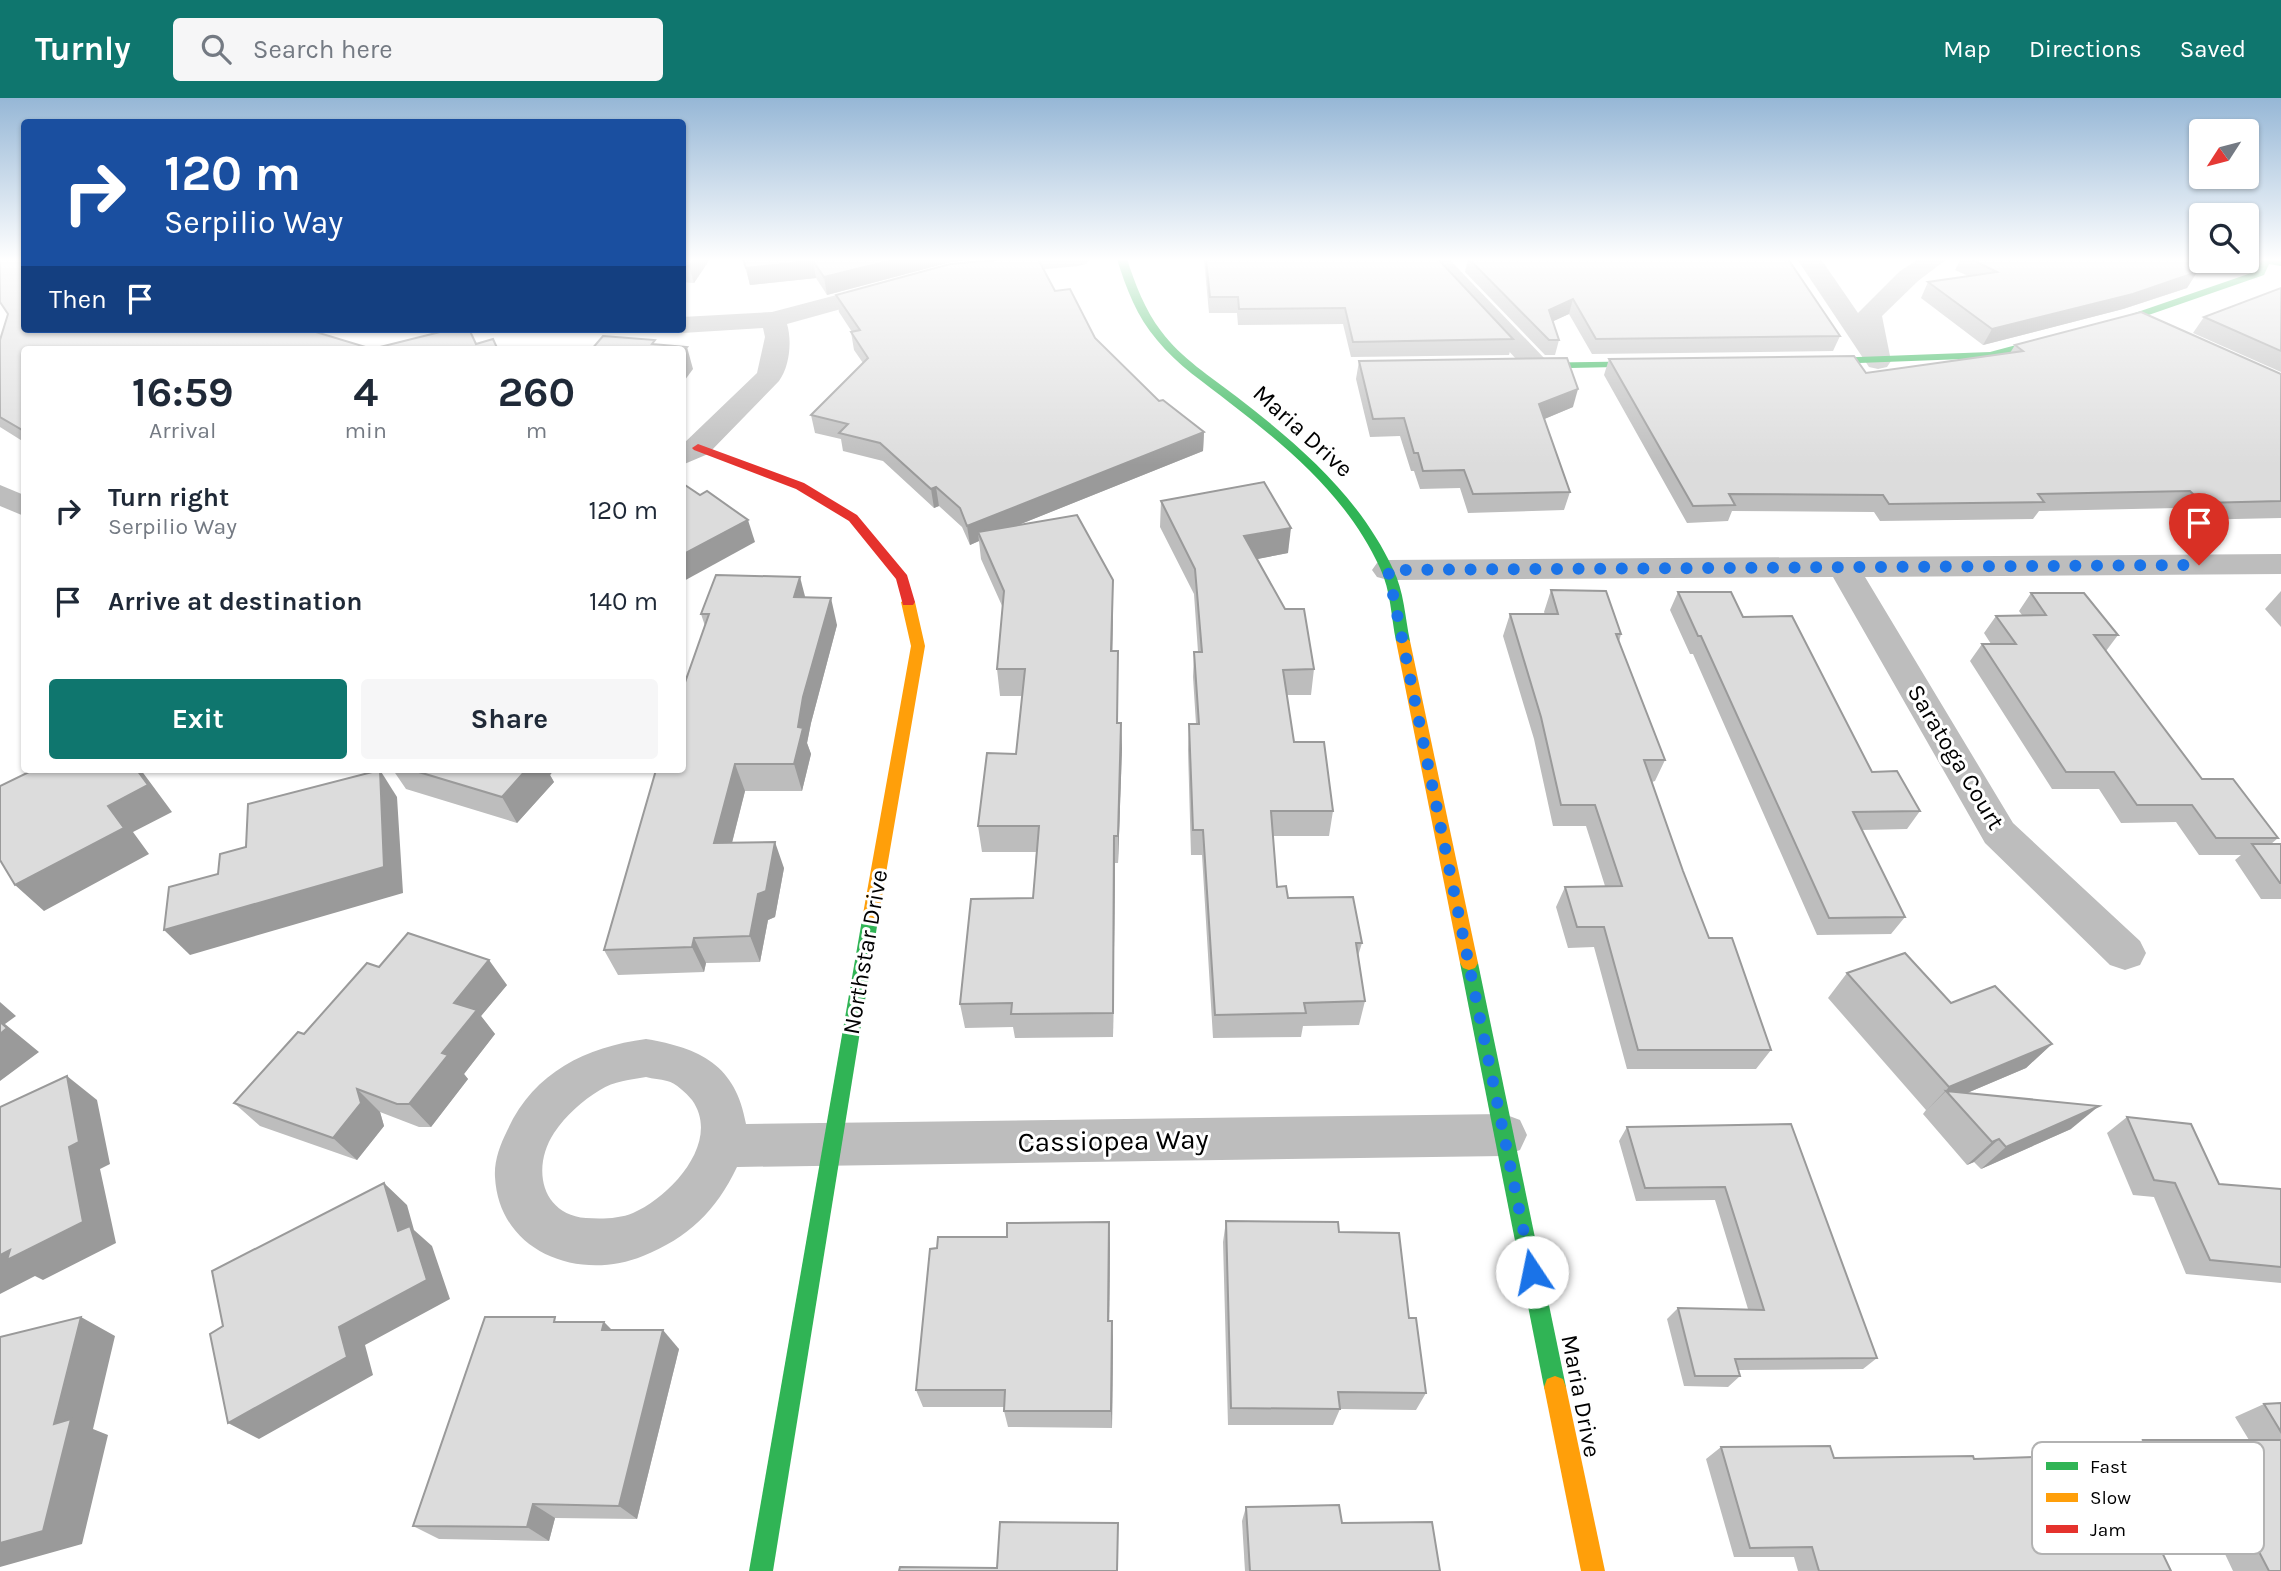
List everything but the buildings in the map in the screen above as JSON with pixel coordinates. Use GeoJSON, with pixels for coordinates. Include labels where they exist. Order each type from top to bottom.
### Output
{"type":"FeatureCollection","features":[{"type":"Feature","properties":{"kind":"street"},"geometry":{"type":"LineString","coordinates":[[690,452],[770,376],[778,337],[775,328]]}},
{"type":"Feature","properties":{"kind":"street","name":"Maria Drive"},"geometry":{"type":"LineString","coordinates":[[1153,328],[1200,374],[1319,470],[1350,506],[1388,570],[1593,1571]]}},
{"type":"Feature","properties":{"kind":"street"},"geometry":{"type":"LineString","coordinates":[[1501,328],[1537,366]]}},
{"type":"Feature","properties":{"kind":"street"},"geometry":{"type":"LineString","coordinates":[[1856,328],[1878,361]]}},
{"type":"Feature","properties":{"kind":"street"},"geometry":{"type":"LineString","coordinates":[[1871,328],[1878,361]]}},
{"type":"Feature","properties":{"kind":"street"},"geometry":{"type":"LineString","coordinates":[[1796,362],[1990,355],[2093,328]]}},
{"type":"Feature","properties":{"kind":"street"},"geometry":{"type":"LineString","coordinates":[[2156,328],[2170,334]]}},
{"type":"Feature","properties":{"kind":"street"},"geometry":{"type":"LineString","coordinates":[[1497,366],[1673,364]]}},
{"type":"Feature","properties":{"kind":"street","name":"Northstar Drive"},"geometry":{"type":"LineString","coordinates":[[690,452],[800,486],[853,518],[902,578],[918,646],[831,1144],[761,1571]]}},
{"type":"Feature","properties":{"kind":"street"},"geometry":{"type":"LineString","coordinates":[[0,494],[21,505]]}},
{"type":"Feature","properties":{"kind":"street"},"geometry":{"type":"LineString","coordinates":[[1388,570],[2281,564]]}},
{"type":"Feature","properties":{"kind":"street","name":"Saratoga Court"},"geometry":{"type":"LineString","coordinates":[[1844,568],[1999,833],[2125,953]]}},
{"type":"Feature","properties":{"kind":"street"},"geometry":{"type":"LineString","coordinates":[[646,1059],[674,1062],[698,1074],[715,1093],[723,1118],[722,1146],[711,1174],[691,1202],[663,1224],[631,1238],[596,1243],[566,1239],[541,1225],[524,1203],[517,1177],[522,1148],[536,1120],[557,1095],[585,1075],[625,1061],[646,1059]]}},
{"type":"Feature","properties":{"kind":"street","name":"Cassiopea Way"},"geometry":{"type":"LineString","coordinates":[[722,1146],[1504,1135]]}},
{"type":"Feature","properties":{"kind":"traffic: fast"},"geometry":{"type":"LineString","coordinates":[[1153,328],[1171,349],[1299,454],[1339,495],[1373,542],[1387,569],[1395,595],[1403,641]]}},
{"type":"Feature","properties":{"kind":"traffic: fast"},"geometry":{"type":"LineString","coordinates":[[1806,362],[1990,355],[2093,328]]}},
{"type":"Feature","properties":{"kind":"traffic: fast"},"geometry":{"type":"LineString","coordinates":[[1519,366],[1658,364]]}},
{"type":"Feature","properties":{"kind":"traffic: fast"},"geometry":{"type":"LineString","coordinates":[[761,1571],[871,914]]}},
{"type":"Feature","properties":{"kind":"traffic: fast"},"geometry":{"type":"LineString","coordinates":[[1469,963],[1555,1387]]}},
{"type":"Feature","properties":{"kind":"traffic: slow"},"geometry":{"type":"LineString","coordinates":[[871,914],[918,646],[908,602]]}},
{"type":"Feature","properties":{"kind":"traffic: slow"},"geometry":{"type":"LineString","coordinates":[[1403,641],[1469,963]]}},
{"type":"Feature","properties":{"kind":"traffic: slow"},"geometry":{"type":"LineString","coordinates":[[1555,1387],[1593,1571]]}},
{"type":"Feature","properties":{"kind":"traffic: jam"},"geometry":{"type":"LineString","coordinates":[[698,448],[800,486],[853,518],[902,578],[908,602]]}},
{"type":"Feature","properties":{"kind":"route"},"geometry":{"type":"LineString","coordinates":[[1532,1272],[1388,570],[2199,565]]}}]}
